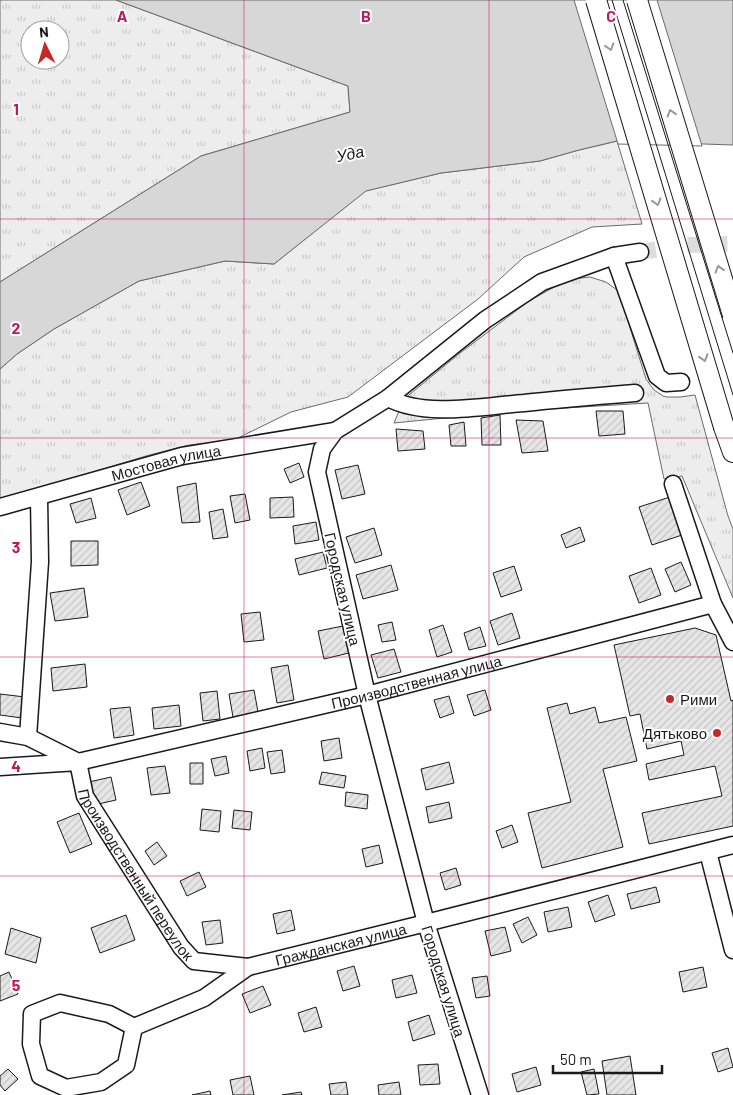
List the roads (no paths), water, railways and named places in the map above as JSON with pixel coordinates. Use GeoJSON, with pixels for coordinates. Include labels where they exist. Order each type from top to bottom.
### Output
{"type":"FeatureCollection","features":[{"type":"Feature","properties":{"kind":"main road"},"geometry":{"type":"LineString","coordinates":[[596,0],[733,452]]}},
{"type":"Feature","properties":{"kind":"main road"},"geometry":{"type":"LineString","coordinates":[[637,0],[733,315]]}},
{"type":"Feature","properties":{"kind":"street","name":"Городская улица"},"geometry":{"type":"LineString","coordinates":[[480,1095],[426,924],[367,695],[316,472],[322,449],[335,431],[388,398],[485,320],[542,282],[614,256],[640,252]]}},
{"type":"Feature","properties":{"kind":"street"},"geometry":{"type":"LineString","coordinates":[[614,256],[657,376],[666,383],[681,382]]}},
{"type":"Feature","properties":{"kind":"street"},"geometry":{"type":"LineString","coordinates":[[388,398],[399,404],[425,409],[635,393]]}},
{"type":"Feature","properties":{"kind":"street","name":"Мостовая улица"},"geometry":{"type":"LineString","coordinates":[[0,507],[182,456],[335,431]]}},
{"type":"Feature","properties":{"kind":"street"},"geometry":{"type":"LineString","coordinates":[[673,484],[713,604],[733,642]]}},
{"type":"Feature","properties":{"kind":"street"},"geometry":{"type":"LineString","coordinates":[[28,737],[40,562],[39,497]]}},
{"type":"Feature","properties":{"kind":"street","name":"Производственная улица"},"geometry":{"type":"LineString","coordinates":[[0,767],[78,762],[367,695],[713,604]]}},
{"type":"Feature","properties":{"kind":"street"},"geometry":{"type":"LineString","coordinates":[[0,732],[28,737],[78,762]]}},
{"type":"Feature","properties":{"kind":"street","name":"Производственный переулок"},"geometry":{"type":"LineString","coordinates":[[78,762],[85,796],[181,947],[194,960],[248,967]]}},
{"type":"Feature","properties":{"kind":"street","name":"Гражданская улица"},"geometry":{"type":"LineString","coordinates":[[134,1026],[204,998],[248,967],[426,924],[733,845]]}},
{"type":"Feature","properties":{"kind":"street"},"geometry":{"type":"LineString","coordinates":[[708,852],[733,950]]}},
{"type":"Feature","properties":{"kind":"street"},"geometry":{"type":"LineString","coordinates":[[60,1003],[109,1014],[134,1026],[126,1065],[101,1082],[66,1088],[40,1076],[30,1044],[32,1014],[60,1003]]}},
{"type":"Feature","properties":{"kind":"water","name":"Уда"},"geometry":{"type":"Polygon","coordinates":[[[116,0],[733,0],[733,145],[617,141],[540,161],[441,173],[366,191],[274,264],[225,261],[139,281],[54,329],[17,354],[0,369],[0,282],[201,156],[350,112],[348,86],[116,0]]]}},
{"type":"Feature","properties":{"kind":"tunnel"},"geometry":{"type":"LineString","coordinates":[[640,252],[686,245],[733,244]]}},
{"type":"Feature","properties":{"kind":"tram line"},"geometry":{"type":"LineString","coordinates":[[612,0],[733,395]]}},
{"type":"Feature","properties":{"kind":"tram line"},"geometry":{"type":"LineString","coordinates":[[623,0],[733,353]]}},
{"type":"Feature","properties":{"kind":"place","name":"Рими"},"geometry":{"type":"Point","coordinates":[670,699]}},
{"type":"Feature","properties":{"kind":"place","name":"Дятьково"},"geometry":{"type":"Point","coordinates":[717,733]}}]}
